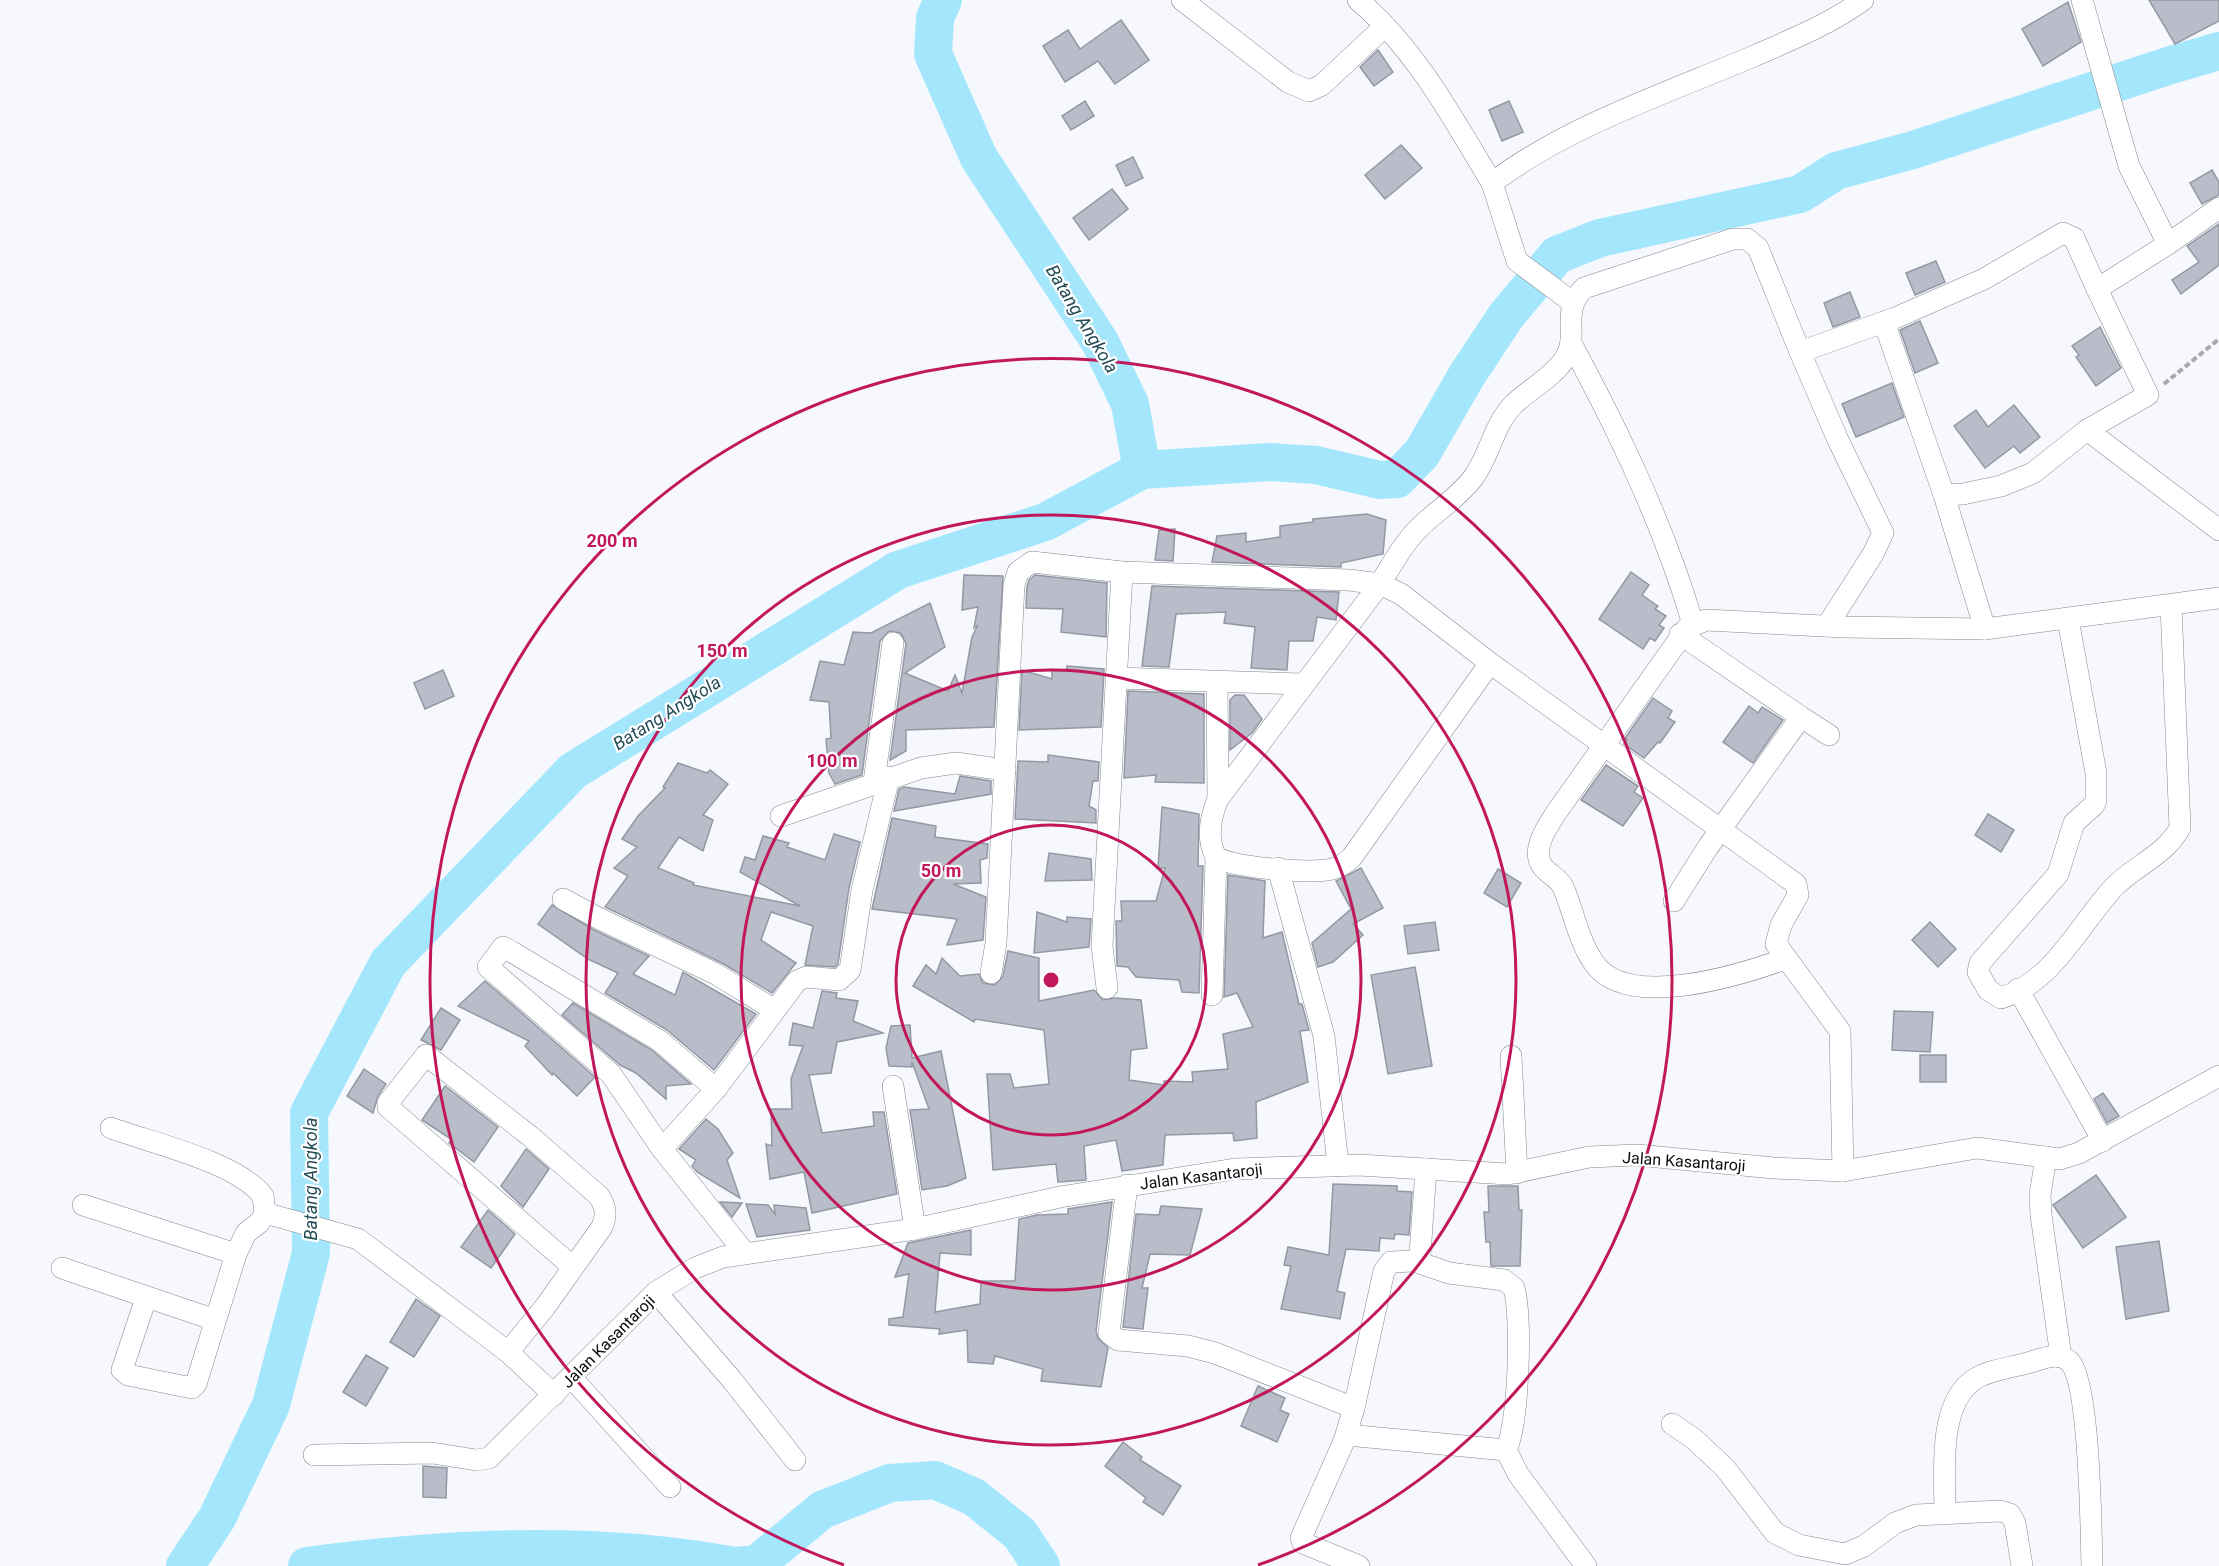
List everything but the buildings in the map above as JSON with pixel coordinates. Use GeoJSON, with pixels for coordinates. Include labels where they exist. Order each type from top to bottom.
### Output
{"type":"FeatureCollection","features":[{"type":"Feature","properties":{"kind":"street"},"geometry":{"type":"LineString","coordinates":[[1182,0],[1288,82],[1310,91],[1322,85],[1385,26]]}},
{"type":"Feature","properties":{"kind":"street"},"geometry":{"type":"LineString","coordinates":[[1358,0],[1385,26],[1426,77],[1492,183],[1515,256],[1521,266],[1572,302]]}},
{"type":"Feature","properties":{"kind":"street"},"geometry":{"type":"LineString","coordinates":[[1492,183],[1521,161],[1581,131],[1797,38],[1863,0]]}},
{"type":"Feature","properties":{"kind":"street"},"geometry":{"type":"LineString","coordinates":[[2082,0],[2129,166],[2168,244]]}},
{"type":"Feature","properties":{"kind":"street"},"geometry":{"type":"LineString","coordinates":[[2097,289],[2219,208]]}},
{"type":"Feature","properties":{"kind":"street"},"geometry":{"type":"LineString","coordinates":[[1800,352],[1884,322],[1984,279],[2063,233],[2074,238],[2148,395],[2087,430],[2033,473],[2001,486],[1963,494],[1944,495]]}},
{"type":"Feature","properties":{"kind":"street"},"geometry":{"type":"LineString","coordinates":[[1212,995],[1216,858],[1210,840],[1210,821],[1218,799],[1302,684],[1380,584],[1416,531],[1481,468],[1503,418],[1512,406],[1554,372],[1570,352],[1572,302],[1590,285],[1733,239],[1747,239],[1758,248],[1838,440],[1883,533],[1874,554],[1827,626]]}},
{"type":"Feature","properties":{"kind":"street"},"geometry":{"type":"LineString","coordinates":[[1884,322],[1944,495],[1985,629]]}},
{"type":"Feature","properties":{"kind":"street"},"geometry":{"type":"LineString","coordinates":[[1572,345],[1602,401],[1665,537],[1687,629],[1801,717],[1829,735]]}},
{"type":"Feature","properties":{"kind":"street"},"geometry":{"type":"LineString","coordinates":[[2087,430],[2219,530]]}},
{"type":"Feature","properties":{"kind":"street"},"geometry":{"type":"LineString","coordinates":[[991,973],[996,944],[1014,585],[1018,572],[1032,562],[1122,572],[1349,580],[1380,584],[1401,594],[1490,663],[1798,888],[1797,898],[1776,938],[1778,948],[1785,959],[1830,1013],[1840,1031],[1843,1171]]}},
{"type":"Feature","properties":{"kind":"street"},"geometry":{"type":"LineString","coordinates":[[1107,987],[1101,946],[1122,572]]}},
{"type":"Feature","properties":{"kind":"street"},"geometry":{"type":"LineString","coordinates":[[1785,959],[1742,974],[1662,986],[1617,982],[1594,964],[1585,949],[1562,884],[1542,866],[1539,851],[1548,825],[1602,744],[1687,629],[1706,620],[1827,626],[1985,629],[2219,598]]}},
{"type":"Feature","properties":{"kind":"street"},"geometry":{"type":"LineString","coordinates":[[2068,619],[2096,773],[2096,800],[2094,806],[2073,823],[2058,874],[1980,963],[1978,972],[1988,990],[1998,997],[2004,997],[2029,983],[2068,947],[2114,888],[2172,842],[2180,828],[2171,605]]}},
{"type":"Feature","properties":{"kind":"street"},"geometry":{"type":"LineString","coordinates":[[662,1149],[716,1089],[773,1009],[802,978],[839,980],[850,970],[882,779],[893,643]]}},
{"type":"Feature","properties":{"kind":"street"},"geometry":{"type":"LineString","coordinates":[[1216,858],[1236,865],[1334,869],[1352,857],[1490,663]]}},
{"type":"Feature","properties":{"kind":"street"},"geometry":{"type":"LineString","coordinates":[[1116,678],[1302,684]]}},
{"type":"Feature","properties":{"kind":"street"},"geometry":{"type":"LineString","coordinates":[[1217,682],[1218,799]]}},
{"type":"Feature","properties":{"kind":"street"},"geometry":{"type":"LineString","coordinates":[[1674,902],[1720,829],[1801,717]]}},
{"type":"Feature","properties":{"kind":"street"},"geometry":{"type":"LineString","coordinates":[[781,816],[882,779],[956,763],[1005,770]]}},
{"type":"Feature","properties":{"kind":"street"},"geometry":{"type":"LineString","coordinates":[[1278,868],[1324,1036],[1338,1165]]}},
{"type":"Feature","properties":{"kind":"street"},"geometry":{"type":"LineString","coordinates":[[564,899],[650,944],[716,974],[773,1009]]}},
{"type":"Feature","properties":{"kind":"street"},"geometry":{"type":"LineString","coordinates":[[716,1089],[660,1041],[631,1021],[503,947],[488,967],[610,1074],[662,1149],[745,1253]]}},
{"type":"Feature","properties":{"kind":"street"},"geometry":{"type":"LineString","coordinates":[[2018,989],[2103,1141]]}},
{"type":"Feature","properties":{"kind":"street"},"geometry":{"type":"LineString","coordinates":[[508,1352],[573,1267],[606,1217],[599,1196],[530,1136],[426,1055],[388,1103],[388,1107],[573,1267]]}},
{"type":"Feature","properties":{"kind":"street"},"geometry":{"type":"LineString","coordinates":[[1511,1056],[1518,1173]]}},
{"type":"Feature","properties":{"kind":"street","name":"Jalan Kasantaroji"},"geometry":{"type":"LineString","coordinates":[[314,1455],[432,1453],[486,1460],[514,1436],[656,1292],[695,1268],[723,1257],[915,1229],[987,1212],[1127,1185],[1235,1169],[1338,1165],[1488,1174],[1518,1173],[1589,1157],[1637,1155],[1774,1168],[1843,1171],[1977,1148],[2046,1157],[2069,1157],[2103,1141],[2219,1076]]}},
{"type":"Feature","properties":{"kind":"street"},"geometry":{"type":"LineString","coordinates":[[893,1086],[915,1229]]}},
{"type":"Feature","properties":{"kind":"street"},"geometry":{"type":"LineString","coordinates":[[111,1128],[212,1163],[246,1179],[263,1196],[272,1215]]}},
{"type":"Feature","properties":{"kind":"street"},"geometry":{"type":"LineString","coordinates":[[2046,1157],[2041,1186],[2041,1215],[2061,1357]]}},
{"type":"Feature","properties":{"kind":"street"},"geometry":{"type":"LineString","coordinates":[[1414,1261],[1420,1254],[1423,1238],[1426,1169]]}},
{"type":"Feature","properties":{"kind":"street"},"geometry":{"type":"LineString","coordinates":[[1127,1185],[1109,1326],[1112,1336],[1118,1340],[1188,1346],[1224,1356],[1354,1408]]}},
{"type":"Feature","properties":{"kind":"street"},"geometry":{"type":"LineString","coordinates":[[83,1204],[236,1254]]}},
{"type":"Feature","properties":{"kind":"street"},"geometry":{"type":"LineString","coordinates":[[146,1298],[123,1367],[128,1375],[192,1388],[196,1384],[236,1254],[246,1233],[272,1215],[358,1239],[508,1352],[554,1395]]}},
{"type":"Feature","properties":{"kind":"street"},"geometry":{"type":"LineString","coordinates":[[1359,1566],[1303,1543],[1301,1539],[1347,1435],[1384,1271],[1395,1260],[1414,1261],[1449,1273],[1504,1280],[1514,1288],[1516,1403],[1512,1437],[1506,1450]]}},
{"type":"Feature","properties":{"kind":"street"},"geometry":{"type":"LineString","coordinates":[[62,1268],[215,1320]]}},
{"type":"Feature","properties":{"kind":"street"},"geometry":{"type":"LineString","coordinates":[[656,1292],[732,1380],[795,1460]]}},
{"type":"Feature","properties":{"kind":"street"},"geometry":{"type":"LineString","coordinates":[[1945,1513],[1944,1440],[1952,1414],[1965,1388],[1981,1376],[2049,1357],[2061,1357],[2071,1364],[2076,1374],[2086,1437],[2092,1566]]}},
{"type":"Feature","properties":{"kind":"street"},"geometry":{"type":"LineString","coordinates":[[571,1377],[670,1487]]}},
{"type":"Feature","properties":{"kind":"street"},"geometry":{"type":"LineString","coordinates":[[1672,1424],[1694,1439],[1725,1468],[1775,1533],[1789,1542],[1845,1554],[1855,1551],[1905,1518],[1945,1513],[2000,1511],[2010,1514],[2015,1523],[2022,1566]]}},
{"type":"Feature","properties":{"kind":"street"},"geometry":{"type":"LineString","coordinates":[[1347,1435],[1506,1450]]}},
{"type":"Feature","properties":{"kind":"street"},"geometry":{"type":"LineString","coordinates":[[1506,1450],[1518,1474],[1586,1566]]}},
{"type":"Feature","properties":{"kind":"path"},"geometry":{"type":"LineString","coordinates":[[2148,395],[2219,339]]}},
{"type":"Feature","properties":{"kind":"waterway","name":"Batang Angkola"},"geometry":{"type":"LineString","coordinates":[[943,0],[935,18],[933,54],[979,158],[1100,342],[1130,404],[1142,470]]}},
{"type":"Feature","properties":{"kind":"waterway","name":"Batang Angkola"},"geometry":{"type":"LineString","coordinates":[[185,1566],[217,1518],[271,1405],[311,1253],[309,1113],[388,963],[573,771],[898,570],[1045,522],[1142,470],[1270,462],[1316,465],[1380,480],[1397,479],[1422,453],[1467,375],[1506,316],[1557,255],[1600,238],[1800,194],[1836,171],[1913,150],[2219,51]]}},
{"type":"Feature","properties":{"kind":"waterway","name":"Batang Angkola"},"geometry":{"type":"LineString","coordinates":[[736,1566],[757,1564],[822,1510],[890,1483],[935,1480],[974,1497],[1020,1534],[1041,1566]]}},
{"type":"Feature","properties":{"kind":"waterway","name":"Batang Angkola"},"geometry":{"type":"LineString","coordinates":[[307,1566],[414,1554],[521,1549],[628,1552],[735,1566]]}}]}
